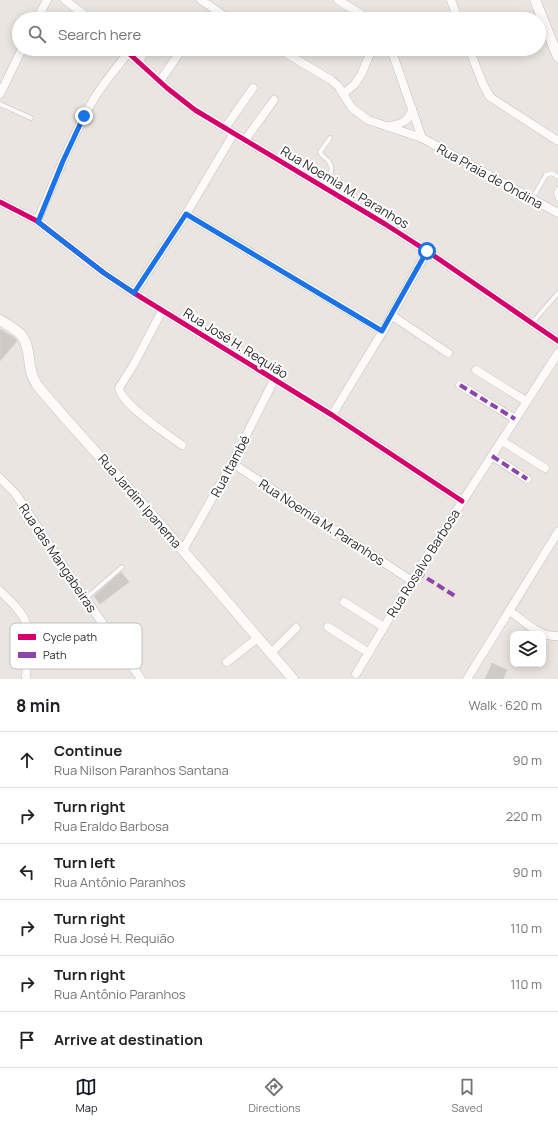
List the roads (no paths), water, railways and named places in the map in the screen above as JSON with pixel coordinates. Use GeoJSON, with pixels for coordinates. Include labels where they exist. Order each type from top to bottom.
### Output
{"type":"FeatureCollection","features":[{"type":"Feature","properties":{"kind":"street"},"geometry":{"type":"LineString","coordinates":[[40,12],[47,0]]}},
{"type":"Feature","properties":{"kind":"street"},"geometry":{"type":"LineString","coordinates":[[65,0],[81,12]]}},
{"type":"Feature","properties":{"kind":"street"},"geometry":{"type":"LineString","coordinates":[[201,0],[219,12]]}},
{"type":"Feature","properties":{"kind":"street"},"geometry":{"type":"LineString","coordinates":[[338,0],[358,12]]}},
{"type":"Feature","properties":{"kind":"street"},"geometry":{"type":"LineString","coordinates":[[451,0],[455,12]]}},
{"type":"Feature","properties":{"kind":"street"},"geometry":{"type":"LineString","coordinates":[[535,0],[540,12]]}},
{"type":"Feature","properties":{"kind":"street"},"geometry":{"type":"LineString","coordinates":[[546,27],[558,57]]}},
{"type":"Feature","properties":{"kind":"street"},"geometry":{"type":"LineString","coordinates":[[0,94],[19,56]]}},
{"type":"Feature","properties":{"kind":"street"},"geometry":{"type":"LineString","coordinates":[[38,222],[63,161],[84,116],[123,56]]}},
{"type":"Feature","properties":{"kind":"street","name":"Rua Noemia M. Paranhos"},"geometry":{"type":"LineString","coordinates":[[131,56],[195,110],[427,251],[558,341]]}},
{"type":"Feature","properties":{"kind":"street"},"geometry":{"type":"LineString","coordinates":[[138,62],[142,56]]}},
{"type":"Feature","properties":{"kind":"street"},"geometry":{"type":"LineString","coordinates":[[160,81],[177,56]]}},
{"type":"Feature","properties":{"kind":"street","name":"Rua Praia de Ondina"},"geometry":{"type":"LineString","coordinates":[[291,56],[331,80],[338,86],[352,108],[368,120],[422,138],[558,213]]}},
{"type":"Feature","properties":{"kind":"street"},"geometry":{"type":"LineString","coordinates":[[343,94],[355,84],[361,75],[369,56]]}},
{"type":"Feature","properties":{"kind":"street","name":"Rua Praia de Ondina"},"geometry":{"type":"LineString","coordinates":[[393,56],[422,138]]}},
{"type":"Feature","properties":{"kind":"street"},"geometry":{"type":"LineString","coordinates":[[472,56],[490,97],[558,141]]}},
{"type":"Feature","properties":{"kind":"street"},"geometry":{"type":"LineString","coordinates":[[225,128],[253,88]]}},
{"type":"Feature","properties":{"kind":"street"},"geometry":{"type":"LineString","coordinates":[[245,140],[274,100]]}},
{"type":"Feature","properties":{"kind":"street"},"geometry":{"type":"LineString","coordinates":[[387,126],[398,125],[404,122],[411,115],[412,110]]}},
{"type":"Feature","properties":{"kind":"street"},"geometry":{"type":"LineString","coordinates":[[134,293],[186,214],[234,133]]}},
{"type":"Feature","properties":{"kind":"street","name":"Rua José H. Requião"},"geometry":{"type":"LineString","coordinates":[[0,202],[38,222],[104,273],[134,293],[332,415],[462,501]]}},
{"type":"Feature","properties":{"kind":"street"},"geometry":{"type":"LineString","coordinates":[[186,214],[382,331]]}},
{"type":"Feature","properties":{"kind":"street"},"geometry":{"type":"LineString","coordinates":[[332,415],[427,251]]}},
{"type":"Feature","properties":{"kind":"street"},"geometry":{"type":"LineString","coordinates":[[162,310],[119,388],[121,395],[148,421],[182,445]]}},
{"type":"Feature","properties":{"kind":"street"},"geometry":{"type":"LineString","coordinates":[[391,315],[448,353]]}},
{"type":"Feature","properties":{"kind":"street","name":"Rua Jardim Ipanema"},"geometry":{"type":"LineString","coordinates":[[0,320],[22,336],[26,344],[30,369],[36,382],[59,411],[184,550],[293,679]]}},
{"type":"Feature","properties":{"kind":"street","name":"Rua Rosalvo Barbosa"},"geometry":{"type":"LineString","coordinates":[[356,674],[462,501],[558,353]]}},
{"type":"Feature","properties":{"kind":"street"},"geometry":{"type":"LineString","coordinates":[[476,370],[526,401]]}},
{"type":"Feature","properties":{"kind":"street","name":"Rua Itambé"},"geometry":{"type":"LineString","coordinates":[[184,550],[232,463],[274,380]]}},
{"type":"Feature","properties":{"kind":"street"},"geometry":{"type":"LineString","coordinates":[[460,385],[515,419]]}},
{"type":"Feature","properties":{"kind":"street"},"geometry":{"type":"LineString","coordinates":[[502,441],[545,468]]}},
{"type":"Feature","properties":{"kind":"street"},"geometry":{"type":"LineString","coordinates":[[492,456],[526,479]]}},
{"type":"Feature","properties":{"kind":"street","name":"Rua Noemia M. Paranhos"},"geometry":{"type":"LineString","coordinates":[[232,463],[412,581]]}},
{"type":"Feature","properties":{"kind":"street","name":"Rua das Mangabeiras"},"geometry":{"type":"LineString","coordinates":[[0,478],[15,493],[102,623]]}},
{"type":"Feature","properties":{"kind":"street"},"geometry":{"type":"LineString","coordinates":[[466,679],[510,611],[558,532]]}},
{"type":"Feature","properties":{"kind":"street"},"geometry":{"type":"LineString","coordinates":[[0,591],[20,612],[26,623]]}},
{"type":"Feature","properties":{"kind":"street"},"geometry":{"type":"LineString","coordinates":[[344,602],[384,627]]}},
{"type":"Feature","properties":{"kind":"street"},"geometry":{"type":"LineString","coordinates":[[510,611],[537,631],[544,634],[558,636]]}},
{"type":"Feature","properties":{"kind":"street"},"geometry":{"type":"LineString","coordinates":[[328,627],[369,653]]}},
{"type":"Feature","properties":{"kind":"street"},"geometry":{"type":"LineString","coordinates":[[271,653],[296,628]]}},
{"type":"Feature","properties":{"kind":"street"},"geometry":{"type":"LineString","coordinates":[[227,662],[258,638]]}},
{"type":"Feature","properties":{"kind":"street","name":"Rua das Mangabeiras"},"geometry":{"type":"LineString","coordinates":[[134,669],[141,679]]}},
{"type":"Feature","properties":{"kind":"lane"},"geometry":{"type":"LineString","coordinates":[[0,104],[31,118]]}},
{"type":"Feature","properties":{"kind":"lane"},"geometry":{"type":"LineString","coordinates":[[324,187],[329,180],[331,166],[330,162],[321,155],[320,152],[330,138]]}},
{"type":"Feature","properties":{"kind":"lane"},"geometry":{"type":"LineString","coordinates":[[532,199],[546,175],[552,173],[558,177]]}},
{"type":"Feature","properties":{"kind":"lane"},"geometry":{"type":"LineString","coordinates":[[558,189],[556,193],[558,199]]}},
{"type":"Feature","properties":{"kind":"lane"},"geometry":{"type":"LineString","coordinates":[[532,323],[558,293]]}},
{"type":"Feature","properties":{"kind":"lane"},"geometry":{"type":"LineString","coordinates":[[86,599],[122,567]]}}]}
